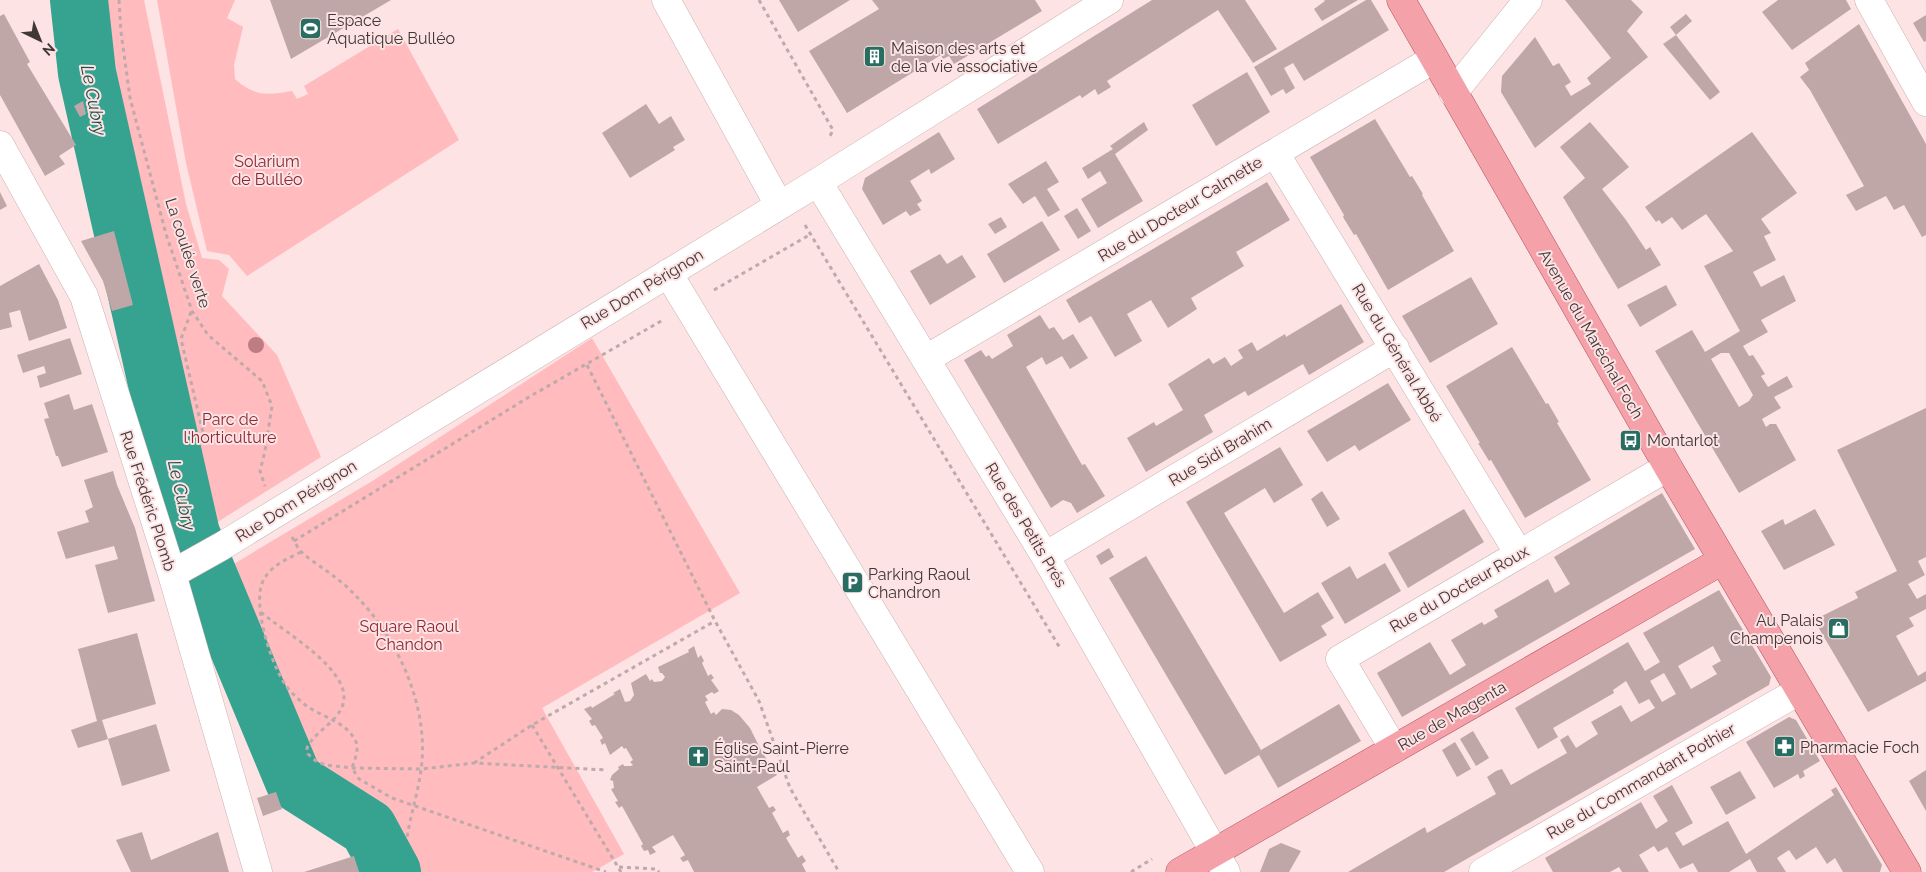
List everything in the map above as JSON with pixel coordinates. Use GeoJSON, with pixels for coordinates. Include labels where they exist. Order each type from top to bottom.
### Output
{"type":"FeatureCollection","features":[{"type":"Feature","properties":{"kind":"main road","name":"Avenue du Maréchal Foch"},"geometry":{"type":"LineString","coordinates":[[1401,0],[1668,467],[1907,872]]}},
{"type":"Feature","properties":{"kind":"main road","name":"Rue de Magenta"},"geometry":{"type":"LineString","coordinates":[[1180,872],[1220,862],[1394,749],[1723,560]]}},
{"type":"Feature","properties":{"kind":"street"},"geometry":{"type":"LineString","coordinates":[[666,0],[784,202]]}},
{"type":"Feature","properties":{"kind":"street","name":"Rue Dom Pérignon"},"geometry":{"type":"LineString","coordinates":[[178,571],[222,546],[784,202],[1109,0]]}},
{"type":"Feature","properties":{"kind":"street"},"geometry":{"type":"LineString","coordinates":[[1453,93],[1528,0]]}},
{"type":"Feature","properties":{"kind":"street"},"geometry":{"type":"LineString","coordinates":[[1868,0],[1926,102]]}},
{"type":"Feature","properties":{"kind":"street","name":"Rue du Docteur Calmette"},"geometry":{"type":"LineString","coordinates":[[926,358],[1434,59]]}},
{"type":"Feature","properties":{"kind":"street","name":"Rue Frédéric Plomb"},"geometry":{"type":"LineString","coordinates":[[0,145],[84,296],[178,571],[258,872]]}},
{"type":"Feature","properties":{"kind":"street","name":"Rue du Général Abbé"},"geometry":{"type":"LineString","coordinates":[[1275,153],[1519,554]]}},
{"type":"Feature","properties":{"kind":"street","name":"Rue des Petits Prés"},"geometry":{"type":"LineString","coordinates":[[828,175],[926,358],[1045,556],[1220,862]]}},
{"type":"Feature","properties":{"kind":"street"},"geometry":{"type":"LineString","coordinates":[[668,273],[1030,872]]}},
{"type":"Feature","properties":{"kind":"street","name":"Rue Sidi Brahim"},"geometry":{"type":"LineString","coordinates":[[1045,556],[1394,348]]}},
{"type":"Feature","properties":{"kind":"street","name":"Rue du Docteur Roux"},"geometry":{"type":"LineString","coordinates":[[1394,749],[1340,659],[1668,467]]}},
{"type":"Feature","properties":{"kind":"street","name":"Rue du Commandant Pothier"},"geometry":{"type":"LineString","coordinates":[[1482,872],[1799,690]]}},
{"type":"Feature","properties":{"kind":"path","name":"La coulée verte"},"geometry":{"type":"LineString","coordinates":[[119,0],[121,32],[130,98],[166,234],[192,311],[208,334],[262,380],[272,406],[260,470],[276,512]]}},
{"type":"Feature","properties":{"kind":"path"},"geometry":{"type":"LineString","coordinates":[[759,0],[833,130],[824,148],[828,175]]}},
{"type":"Feature","properties":{"kind":"path"},"geometry":{"type":"LineString","coordinates":[[784,202],[810,234],[1061,649]]}},
{"type":"Feature","properties":{"kind":"path"},"geometry":{"type":"LineString","coordinates":[[407,837],[422,769],[422,739],[418,710],[410,683],[399,655],[385,631],[368,608],[348,588],[301,552],[294,541],[529,397],[810,234]]}},
{"type":"Feature","properties":{"kind":"path"},"geometry":{"type":"LineString","coordinates":[[192,311],[181,339],[204,437]]}},
{"type":"Feature","properties":{"kind":"path"},"geometry":{"type":"LineString","coordinates":[[587,365],[715,622],[758,701],[790,788],[840,872]]}},
{"type":"Feature","properties":{"kind":"path"},"geometry":{"type":"LineString","coordinates":[[301,552],[279,563],[271,570],[260,588],[258,600],[266,643],[283,681],[306,706],[345,727],[356,742],[357,751],[352,768],[359,779],[392,798],[606,872]]}},
{"type":"Feature","properties":{"kind":"path"},"geometry":{"type":"LineString","coordinates":[[261,612],[304,644],[333,672],[343,686],[344,698],[341,709],[310,741],[306,748],[308,754],[317,762],[352,768],[422,769],[474,763],[558,769],[608,770]]}},
{"type":"Feature","properties":{"kind":"path"},"geometry":{"type":"LineString","coordinates":[[474,763],[532,725],[715,622]]}},
{"type":"Feature","properties":{"kind":"path"},"geometry":{"type":"LineString","coordinates":[[532,725],[621,872]]}},
{"type":"Feature","properties":{"kind":"path"},"geometry":{"type":"LineString","coordinates":[[1131,872],[1155,858]]}},
{"type":"Feature","properties":{"kind":"path"},"geometry":{"type":"LineString","coordinates":[[618,867],[657,869],[659,872]]}},
{"type":"Feature","properties":{"kind":"green space","name":"Parc de l'horticulture"},"geometry":{"type":"Polygon","coordinates":[[[68,0],[144,0],[186,204],[202,258],[219,260],[229,269],[222,296],[277,355],[321,457],[184,543],[76,81],[68,0]]]}},
{"type":"Feature","properties":{"kind":"green space","name":"Solarium de Bulléo"},"geometry":{"type":"Polygon","coordinates":[[[157,0],[235,0],[227,18],[243,27],[234,65],[235,79],[255,92],[269,94],[292,91],[297,99],[308,94],[304,86],[398,29],[459,140],[247,276],[229,255],[207,251],[186,163],[157,0]]]}},
{"type":"Feature","properties":{"kind":"green space","name":"Square Raoul Chandon"},"geometry":{"type":"Polygon","coordinates":[[[592,338],[740,593],[542,708],[624,854],[592,872],[415,872],[376,812],[304,772],[217,574],[374,480],[592,338]]]}},
{"type":"Feature","properties":{"kind":"building","name":"Espace Aquatique Bulléo"},"geometry":{"type":"Polygon","coordinates":[[[270,0],[391,0],[291,59],[270,0]]]}},
{"type":"Feature","properties":{"kind":"building"},"geometry":{"type":"Polygon","coordinates":[[[779,0],[850,0],[798,32],[779,0]]]}},
{"type":"Feature","properties":{"kind":"building","name":"Maison des arts et de la vie associative"},"geometry":{"type":"Polygon","coordinates":[[[872,0],[1035,0],[1042,11],[954,64],[949,56],[943,59],[941,55],[847,113],[809,51],[879,9],[872,0]]]}},
{"type":"Feature","properties":{"kind":"building"},"geometry":{"type":"Polygon","coordinates":[[[1152,0],[1245,0],[1277,49],[1253,63],[1218,10],[1107,81],[1111,87],[1098,95],[1095,89],[1082,98],[1080,95],[998,144],[977,109],[1152,0]]]}},
{"type":"Feature","properties":{"kind":"building"},"geometry":{"type":"Polygon","coordinates":[[[1324,0],[1358,0],[1322,21],[1314,9],[1324,0]]]}},
{"type":"Feature","properties":{"kind":"building"},"geometry":{"type":"Polygon","coordinates":[[[1366,0],[1371,0],[1389,30],[1304,81],[1293,63],[1284,68],[1295,88],[1286,94],[1283,89],[1271,96],[1254,67],[1366,0]]]}},
{"type":"Feature","properties":{"kind":"building"},"geometry":{"type":"Polygon","coordinates":[[[1565,0],[1631,0],[1643,12],[1627,31],[1648,57],[1535,148],[1501,92],[1502,76],[1535,37],[1553,66],[1559,63],[1571,82],[1565,86],[1571,96],[1591,84],[1587,78],[1611,58],[1565,0]]]}},
{"type":"Feature","properties":{"kind":"building"},"geometry":{"type":"Polygon","coordinates":[[[1778,0],[1846,0],[1851,9],[1792,50],[1762,12],[1778,0]]]}},
{"type":"Feature","properties":{"kind":"building"},"geometry":{"type":"Polygon","coordinates":[[[4,14],[30,62],[27,64],[76,145],[59,156],[65,164],[45,176],[0,95],[0,16],[4,14]]]}},
{"type":"Feature","properties":{"kind":"building"},"geometry":{"type":"Polygon","coordinates":[[[1686,14],[1692,21],[1676,35],[1670,27],[1686,14]]]}},
{"type":"Feature","properties":{"kind":"building"},"geometry":{"type":"Polygon","coordinates":[[[1926,15],[1926,41],[1924,42],[1913,23],[1926,15]]]}},
{"type":"Feature","properties":{"kind":"building"},"geometry":{"type":"Polygon","coordinates":[[[1859,24],[1926,144],[1926,235],[1922,237],[1904,205],[1894,210],[1886,196],[1856,211],[1846,195],[1864,186],[1810,90],[1800,77],[1809,70],[1805,63],[1859,24]]]}},
{"type":"Feature","properties":{"kind":"building"},"geometry":{"type":"Polygon","coordinates":[[[1676,35],[1720,92],[1710,100],[1663,44],[1676,35]]]}},
{"type":"Feature","properties":{"kind":"building"},"geometry":{"type":"Polygon","coordinates":[[[1247,72],[1270,112],[1216,146],[1192,105],[1247,72]]]}},
{"type":"Feature","properties":{"kind":"building"},"geometry":{"type":"Polygon","coordinates":[[[83,101],[86,114],[80,117],[74,106],[83,101]]]}},
{"type":"Feature","properties":{"kind":"building"},"geometry":{"type":"Polygon","coordinates":[[[646,104],[659,124],[671,116],[685,140],[673,147],[675,150],[630,178],[602,133],[646,104]]]}},
{"type":"Feature","properties":{"kind":"building"},"geometry":{"type":"Polygon","coordinates":[[[1375,119],[1410,177],[1412,176],[1423,194],[1454,251],[1388,290],[1356,234],[1354,235],[1343,217],[1344,215],[1310,157],[1375,119]]]}},
{"type":"Feature","properties":{"kind":"building"},"geometry":{"type":"Polygon","coordinates":[[[1144,122],[1148,130],[1115,154],[1143,201],[1098,228],[1081,199],[1107,183],[1100,171],[1088,179],[1082,168],[1113,149],[1110,146],[1144,122]]]}},
{"type":"Feature","properties":{"kind":"building"},"geometry":{"type":"Polygon","coordinates":[[[1590,122],[1629,167],[1602,189],[1646,250],[1650,247],[1661,265],[1618,289],[1563,197],[1585,178],[1560,147],[1590,122]]]}},
{"type":"Feature","properties":{"kind":"building"},"geometry":{"type":"Polygon","coordinates":[[[939,132],[955,159],[931,174],[929,169],[910,181],[922,201],[917,204],[921,210],[910,216],[906,211],[883,225],[862,189],[865,178],[939,132]]]}},
{"type":"Feature","properties":{"kind":"building"},"geometry":{"type":"Polygon","coordinates":[[[1752,132],[1797,193],[1761,219],[1771,233],[1764,236],[1776,260],[1753,272],[1761,287],[1784,275],[1796,301],[1761,320],[1768,332],[1743,346],[1749,356],[1753,355],[1765,374],[1761,376],[1768,387],[1787,376],[1793,387],[1774,397],[1781,408],[1762,419],[1766,427],[1770,424],[1776,424],[1796,460],[1739,493],[1655,351],[1692,330],[1705,352],[1740,331],[1704,266],[1733,251],[1706,214],[1682,230],[1672,217],[1662,224],[1659,220],[1656,222],[1645,207],[1752,132]],[[1721,353],[1711,359],[1739,407],[1749,401],[1753,395],[1729,353],[1721,353]]]}},
{"type":"Feature","properties":{"kind":"building"},"geometry":{"type":"Polygon","coordinates":[[[1046,161],[1059,182],[1047,189],[1060,210],[1048,217],[1035,196],[1023,204],[1008,184],[1046,161]]]}},
{"type":"Feature","properties":{"kind":"building"},"geometry":{"type":"Polygon","coordinates":[[[1267,182],[1290,220],[1236,252],[1244,266],[1191,298],[1197,309],[1168,328],[1151,300],[1127,314],[1142,341],[1115,357],[1091,316],[1079,323],[1066,300],[1267,182]]]}},
{"type":"Feature","properties":{"kind":"building"},"geometry":{"type":"Polygon","coordinates":[[[0,192],[7,206],[0,210],[0,192]]]}},
{"type":"Feature","properties":{"kind":"building"},"geometry":{"type":"Polygon","coordinates":[[[1077,208],[1091,231],[1078,239],[1064,216],[1077,208]]]}},
{"type":"Feature","properties":{"kind":"building"},"geometry":{"type":"Polygon","coordinates":[[[1001,217],[1007,227],[995,234],[988,224],[1001,217]]]}},
{"type":"Feature","properties":{"kind":"building"},"geometry":{"type":"Polygon","coordinates":[[[1042,221],[1060,250],[1004,283],[987,254],[1042,221]]]}},
{"type":"Feature","properties":{"kind":"building"},"geometry":{"type":"Polygon","coordinates":[[[114,231],[133,305],[112,311],[103,281],[81,241],[114,231]]]}},
{"type":"Feature","properties":{"kind":"building"},"geometry":{"type":"Polygon","coordinates":[[[940,254],[947,264],[962,255],[976,277],[930,305],[910,271],[940,254]]]}},
{"type":"Feature","properties":{"kind":"building"},"geometry":{"type":"Polygon","coordinates":[[[39,264],[58,300],[67,328],[29,341],[20,310],[9,313],[12,327],[0,330],[0,286],[39,264]]]}},
{"type":"Feature","properties":{"kind":"building"},"geometry":{"type":"Polygon","coordinates":[[[1471,277],[1498,324],[1430,363],[1402,316],[1471,277]]]}},
{"type":"Feature","properties":{"kind":"building"},"geometry":{"type":"Polygon","coordinates":[[[1666,285],[1677,305],[1640,327],[1627,305],[1666,285]]]}},
{"type":"Feature","properties":{"kind":"building"},"geometry":{"type":"Polygon","coordinates":[[[1341,304],[1364,342],[1309,375],[1303,364],[1248,396],[1245,391],[1204,415],[1213,432],[1146,472],[1127,438],[1154,422],[1156,426],[1183,410],[1168,384],[1209,358],[1213,364],[1225,357],[1231,366],[1243,358],[1238,350],[1252,342],[1257,351],[1285,334],[1286,337],[1341,304]]]}},
{"type":"Feature","properties":{"kind":"building"},"geometry":{"type":"Polygon","coordinates":[[[1040,315],[1049,329],[1054,327],[1063,340],[1073,334],[1088,358],[1070,369],[1062,356],[1046,365],[1042,357],[1026,367],[1082,465],[1085,464],[1105,496],[1077,513],[1071,503],[1063,500],[1051,508],[964,360],[981,350],[986,357],[989,355],[992,359],[1013,346],[1007,335],[1040,315]]]}},
{"type":"Feature","properties":{"kind":"building"},"geometry":{"type":"Polygon","coordinates":[[[70,338],[82,374],[40,388],[37,376],[46,373],[44,366],[23,373],[17,355],[70,338]]]}},
{"type":"Feature","properties":{"kind":"building"},"geometry":{"type":"Polygon","coordinates":[[[1512,347],[1546,404],[1548,403],[1559,422],[1557,423],[1591,480],[1525,518],[1491,460],[1489,461],[1478,443],[1480,443],[1446,386],[1512,347]]]}},
{"type":"Feature","properties":{"kind":"building"},"geometry":{"type":"Polygon","coordinates":[[[1388,383],[1411,420],[1359,451],[1355,445],[1327,462],[1307,431],[1388,383]]]}},
{"type":"Feature","properties":{"kind":"building"},"geometry":{"type":"Polygon","coordinates":[[[69,394],[74,410],[92,404],[108,452],[62,467],[58,456],[56,456],[44,419],[49,418],[44,403],[69,394]]]}},
{"type":"Feature","properties":{"kind":"building"},"geometry":{"type":"Polygon","coordinates":[[[1926,408],[1926,557],[1918,561],[1925,575],[1908,584],[1917,599],[1926,594],[1926,609],[1909,618],[1914,626],[1896,636],[1918,676],[1926,671],[1926,681],[1868,712],[1814,620],[1858,598],[1855,592],[1897,571],[1837,450],[1926,408]]]}},
{"type":"Feature","properties":{"kind":"building"},"geometry":{"type":"Polygon","coordinates":[[[1280,447],[1303,485],[1274,503],[1265,488],[1224,513],[1284,613],[1318,592],[1334,618],[1321,626],[1327,635],[1280,662],[1186,502],[1280,447]]]}},
{"type":"Feature","properties":{"kind":"building"},"geometry":{"type":"Polygon","coordinates":[[[113,471],[135,528],[155,601],[108,613],[95,565],[118,559],[114,546],[66,559],[57,532],[89,522],[85,511],[93,507],[84,480],[113,471]]]}},
{"type":"Feature","properties":{"kind":"building"},"geometry":{"type":"Polygon","coordinates":[[[1322,491],[1340,519],[1327,527],[1311,499],[1322,491]]]}},
{"type":"Feature","properties":{"kind":"building"},"geometry":{"type":"Polygon","coordinates":[[[1662,493],[1695,549],[1402,717],[1377,673],[1430,642],[1450,675],[1466,665],[1451,640],[1482,622],[1484,625],[1498,617],[1494,610],[1548,579],[1555,593],[1570,584],[1554,557],[1662,493]]]}},
{"type":"Feature","properties":{"kind":"building"},"geometry":{"type":"Polygon","coordinates":[[[1464,509],[1484,542],[1408,588],[1388,553],[1464,509]]]}},
{"type":"Feature","properties":{"kind":"building"},"geometry":{"type":"Polygon","coordinates":[[[1815,509],[1835,545],[1784,570],[1761,531],[1783,519],[1785,525],[1815,509]]]}},
{"type":"Feature","properties":{"kind":"building"},"geometry":{"type":"Polygon","coordinates":[[[1109,548],[1114,557],[1101,565],[1096,556],[1109,548]]]}},
{"type":"Feature","properties":{"kind":"building"},"geometry":{"type":"Polygon","coordinates":[[[1146,556],[1261,750],[1339,704],[1361,741],[1278,788],[1259,755],[1225,775],[1109,578],[1146,556]]]}},
{"type":"Feature","properties":{"kind":"building"},"geometry":{"type":"Polygon","coordinates":[[[1385,563],[1401,591],[1345,624],[1321,583],[1350,566],[1357,579],[1385,563]]]}},
{"type":"Feature","properties":{"kind":"building"},"geometry":{"type":"Polygon","coordinates":[[[1719,590],[1771,677],[1769,685],[1444,872],[1348,872],[1425,827],[1427,833],[1496,794],[1487,777],[1496,771],[1502,769],[1511,785],[1567,753],[1560,740],[1568,735],[1576,748],[1598,734],[1591,722],[1621,705],[1631,722],[1655,708],[1649,699],[1639,704],[1626,681],[1613,690],[1614,693],[1553,728],[1558,737],[1538,749],[1515,708],[1628,642],[1645,671],[1660,662],[1643,633],[1719,590]],[[1713,646],[1678,666],[1691,689],[1717,674],[1712,666],[1721,661],[1713,646]],[[1664,673],[1650,681],[1662,702],[1676,694],[1664,673]]]}},
{"type":"Feature","properties":{"kind":"building"},"geometry":{"type":"Polygon","coordinates":[[[137,633],[156,704],[102,720],[108,739],[78,748],[71,730],[97,721],[78,649],[137,633]]]}},
{"type":"Feature","properties":{"kind":"building","name":"Église Saint-Pierre Saint-Paul"},"geometry":{"type":"Polygon","coordinates":[[[694,646],[698,658],[701,655],[704,661],[702,663],[708,676],[711,674],[714,678],[711,680],[719,691],[705,696],[708,700],[705,702],[711,714],[714,712],[716,715],[722,709],[731,710],[739,715],[750,728],[762,752],[777,775],[757,787],[769,808],[773,806],[776,810],[772,813],[783,833],[788,830],[790,835],[786,838],[798,858],[802,855],[806,861],[802,864],[806,872],[694,872],[688,860],[683,862],[680,858],[685,855],[673,835],[652,847],[656,852],[650,855],[648,850],[644,851],[641,846],[643,844],[622,806],[619,808],[615,802],[618,801],[611,789],[614,788],[613,781],[610,780],[612,775],[623,764],[624,766],[633,765],[630,762],[633,760],[626,748],[624,749],[622,746],[610,755],[605,743],[602,745],[600,740],[603,738],[595,725],[592,726],[589,721],[592,719],[584,709],[591,706],[592,708],[620,689],[625,702],[630,701],[634,695],[631,683],[646,674],[650,681],[652,679],[654,682],[662,681],[665,677],[660,673],[658,667],[689,652],[688,650],[694,646]]]}},
{"type":"Feature","properties":{"kind":"building"},"geometry":{"type":"Polygon","coordinates":[[[1789,717],[1796,720],[1820,761],[1803,771],[1805,776],[1800,779],[1798,774],[1774,788],[1746,742],[1789,717]]]}},
{"type":"Feature","properties":{"kind":"building"},"geometry":{"type":"Polygon","coordinates":[[[156,724],[170,771],[122,786],[108,739],[156,724]]]}},
{"type":"Feature","properties":{"kind":"building"},"geometry":{"type":"Polygon","coordinates":[[[1473,731],[1489,758],[1476,766],[1460,739],[1473,731]]]}},
{"type":"Feature","properties":{"kind":"building"},"geometry":{"type":"Polygon","coordinates":[[[1455,742],[1471,769],[1457,777],[1442,750],[1455,742]]]}},
{"type":"Feature","properties":{"kind":"building"},"geometry":{"type":"Polygon","coordinates":[[[1926,770],[1926,811],[1909,781],[1926,770]]]}},
{"type":"Feature","properties":{"kind":"building"},"geometry":{"type":"Polygon","coordinates":[[[1740,771],[1756,798],[1726,815],[1710,787],[1740,771]]]}},
{"type":"Feature","properties":{"kind":"building"},"geometry":{"type":"Polygon","coordinates":[[[1672,785],[1693,823],[1675,833],[1683,846],[1728,821],[1746,854],[1834,795],[1831,790],[1836,787],[1882,865],[1880,872],[1843,872],[1835,858],[1827,864],[1816,847],[1796,860],[1789,850],[1777,858],[1786,872],[1757,872],[1750,859],[1729,872],[1698,872],[1693,863],[1680,869],[1667,847],[1658,852],[1654,846],[1639,855],[1649,872],[1622,872],[1619,867],[1610,872],[1553,872],[1545,858],[1641,802],[1656,829],[1668,821],[1653,796],[1672,785]]]}},
{"type":"Feature","properties":{"kind":"building"},"geometry":{"type":"Polygon","coordinates":[[[276,792],[282,809],[263,816],[257,798],[276,792]]]}},
{"type":"Feature","properties":{"kind":"building"},"geometry":{"type":"Polygon","coordinates":[[[142,832],[151,860],[218,832],[229,872],[131,872],[116,840],[142,832]]]}},
{"type":"Feature","properties":{"kind":"building"},"geometry":{"type":"Polygon","coordinates":[[[1281,843],[1301,851],[1289,872],[1260,872],[1269,849],[1281,843]]]}},
{"type":"Feature","properties":{"kind":"building"},"geometry":{"type":"Polygon","coordinates":[[[354,856],[359,872],[304,872],[354,856]]]}},
{"type":"Feature","properties":{"kind":"waterway","name":"Le Cubry"},"geometry":{"type":"LineString","coordinates":[[79,0],[87,73],[191,534],[294,781],[368,828],[392,872]]}},
{"type":"Feature","properties":{"kind":"place","name":"Espace Aquatique Bulléo"},"geometry":{"type":"Point","coordinates":[311,29]}},
{"type":"Feature","properties":{"kind":"place","name":"Maison des arts et de la vie associative"},"geometry":{"type":"Point","coordinates":[875,57]}},
{"type":"Feature","properties":{"kind":"place","name":"Montarlot"},"geometry":{"type":"Point","coordinates":[1631,440]}},
{"type":"Feature","properties":{"kind":"place","name":"Parking Raoul Chandron"},"geometry":{"type":"Point","coordinates":[852,583]}},
{"type":"Feature","properties":{"kind":"place","name":"Au Palais Champenois"},"geometry":{"type":"Point","coordinates":[1839,629]}},
{"type":"Feature","properties":{"kind":"place","name":"Pharmacie Foch"},"geometry":{"type":"Point","coordinates":[1784,747]}},
{"type":"Feature","properties":{"kind":"place","name":"Église Saint-Pierre Saint-Paul"},"geometry":{"type":"Point","coordinates":[698,757]}}]}
